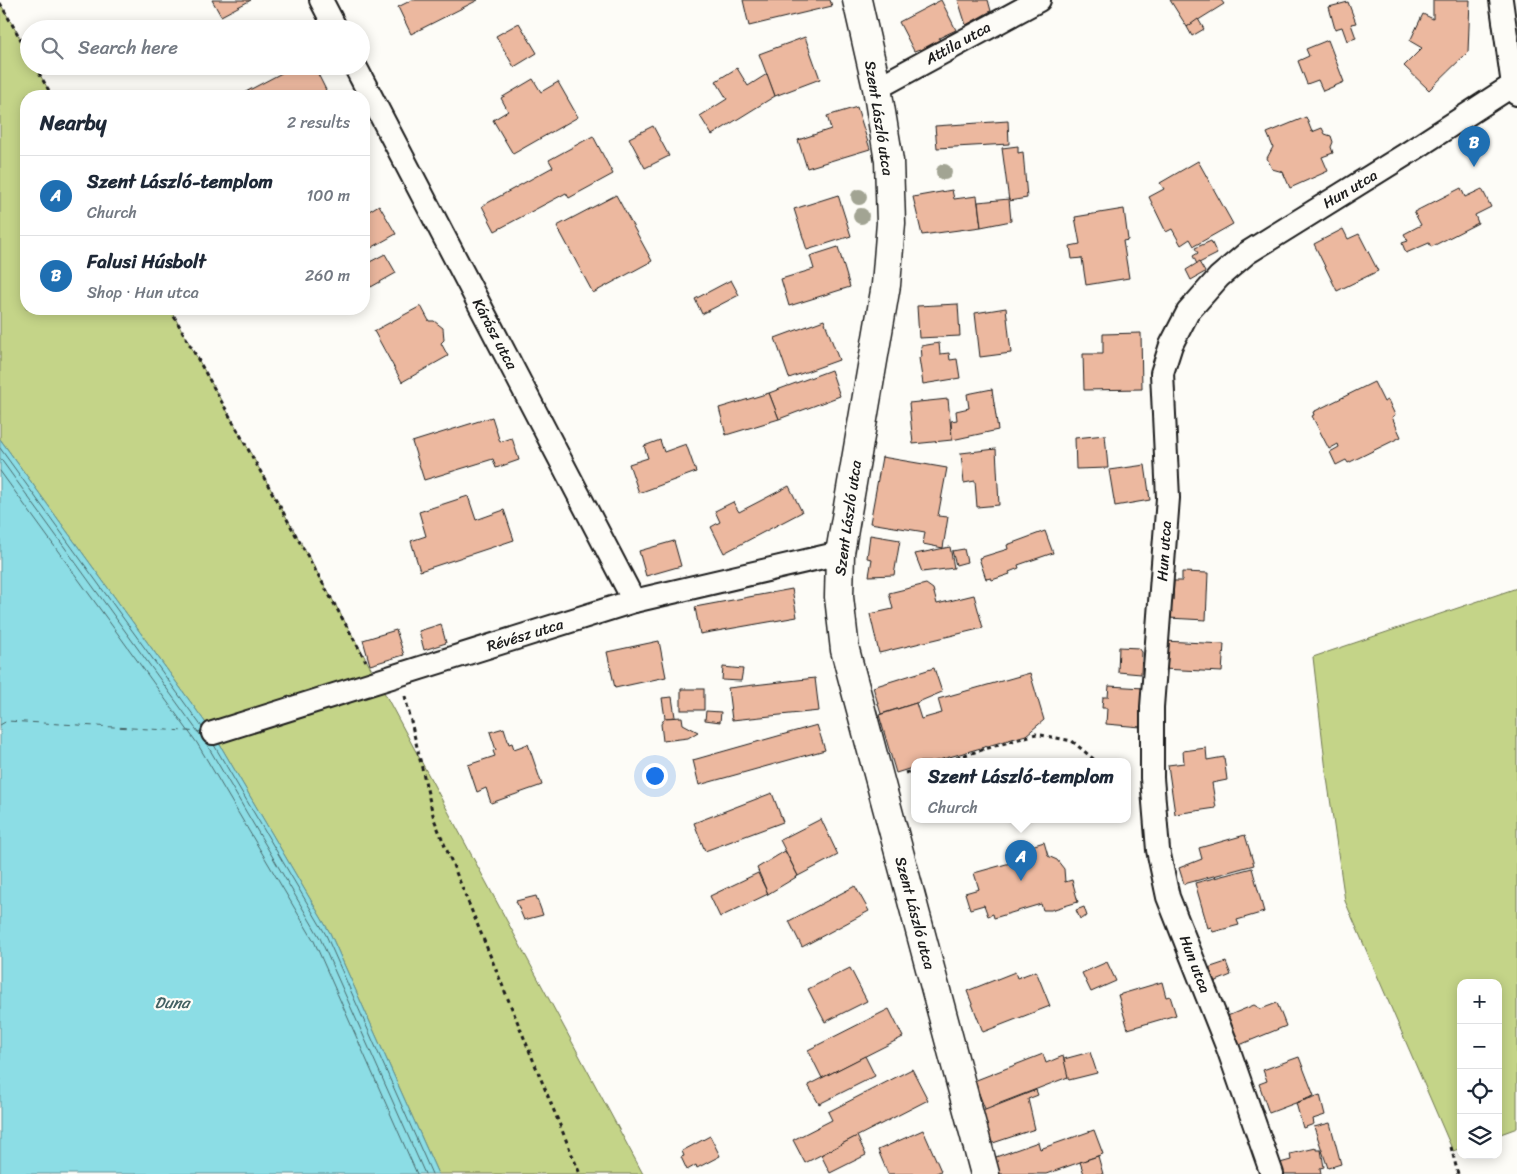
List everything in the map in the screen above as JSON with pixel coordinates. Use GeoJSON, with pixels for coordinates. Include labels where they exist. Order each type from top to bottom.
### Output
{"type":"FeatureCollection","features":[{"type":"Feature","properties":{"kind":"street"},"geometry":{"type":"LineString","coordinates":[[321,0],[331,20]]}},
{"type":"Feature","properties":{"kind":"street","name":"Szent László utca"},"geometry":{"type":"LineString","coordinates":[[857,0],[877,88],[889,161],[891,232],[886,284],[840,553],[839,597],[846,650],[985,1174]]}},
{"type":"Feature","properties":{"kind":"street","name":"Attila utca"},"geometry":{"type":"LineString","coordinates":[[877,88],[1039,0]]}},
{"type":"Feature","properties":{"kind":"street"},"geometry":{"type":"LineString","coordinates":[[1501,0],[1515,89]]}},
{"type":"Feature","properties":{"kind":"street","name":"Kárász utca"},"geometry":{"type":"LineString","coordinates":[[360,75],[367,90]]}},
{"type":"Feature","properties":{"kind":"street","name":"Hun utca"},"geometry":{"type":"LineString","coordinates":[[1272,1174],[1229,1051],[1168,897],[1158,850],[1152,778],[1152,707],[1168,498],[1162,373],[1171,345],[1188,312],[1219,277],[1247,253],[1515,89]]}},
{"type":"Feature","properties":{"kind":"street","name":"Kárász utca"},"geometry":{"type":"LineString","coordinates":[[370,95],[634,602]]}},
{"type":"Feature","properties":{"kind":"street","name":"Révész utca"},"geometry":{"type":"LineString","coordinates":[[213,733],[634,602],[840,553]]}},
{"type":"Feature","properties":{"kind":"path"},"geometry":{"type":"LineString","coordinates":[[0,3],[20,38]]}},
{"type":"Feature","properties":{"kind":"path"},"geometry":{"type":"LineString","coordinates":[[40,75],[49,90]]}},
{"type":"Feature","properties":{"kind":"path"},"geometry":{"type":"LineString","coordinates":[[173,315],[378,681]]}},
{"type":"Feature","properties":{"kind":"path"},"geometry":{"type":"LineString","coordinates":[[400,674],[434,819],[580,1174]]}},
{"type":"Feature","properties":{"kind":"path"},"geometry":{"type":"LineString","coordinates":[[955,758],[1036,734],[1072,741],[1092,758]]}},
{"type":"Feature","properties":{"kind":"path"},"geometry":{"type":"LineString","coordinates":[[1451,1147],[1458,1174]]}},
{"type":"Feature","properties":{"kind":"green space"},"geometry":{"type":"Polygon","coordinates":[[[0,3],[20,38],[20,75],[40,75],[49,90],[20,90],[20,315],[173,315],[378,681],[643,1174],[438,1174],[330,933],[213,733],[0,439],[0,3]]]}},
{"type":"Feature","properties":{"kind":"green space"},"geometry":{"type":"Polygon","coordinates":[[[1517,588],[1517,1128],[1502,1134],[1502,979],[1457,979],[1457,1150],[1453,1151],[1345,901],[1326,771],[1313,657],[1517,588]]]}},
{"type":"Feature","properties":{"kind":"water","name":"Duna"},"geometry":{"type":"Polygon","coordinates":[[[0,439],[213,733],[330,933],[438,1174],[0,1174],[0,439]]]}},
{"type":"Feature","properties":{"kind":"building"},"geometry":{"type":"Polygon","coordinates":[[[212,0],[251,0],[221,16],[212,0]]]}},
{"type":"Feature","properties":{"kind":"building"},"geometry":{"type":"Polygon","coordinates":[[[412,0],[478,0],[411,34],[398,7],[412,0]]]}},
{"type":"Feature","properties":{"kind":"building"},"geometry":{"type":"Polygon","coordinates":[[[743,0],[830,0],[832,6],[749,26],[743,0]]]}},
{"type":"Feature","properties":{"kind":"building"},"geometry":{"type":"Polygon","coordinates":[[[941,0],[956,30],[939,38],[941,42],[921,52],[920,49],[914,51],[899,22],[941,0]]]}},
{"type":"Feature","properties":{"kind":"building"},"geometry":{"type":"Polygon","coordinates":[[[958,0],[988,0],[991,11],[966,25],[958,0]]]}},
{"type":"Feature","properties":{"kind":"building"},"geometry":{"type":"Polygon","coordinates":[[[1170,0],[1221,0],[1224,4],[1187,27],[1170,0]]]}},
{"type":"Feature","properties":{"kind":"building"},"geometry":{"type":"Polygon","coordinates":[[[1433,0],[1470,0],[1468,52],[1429,90],[1404,66],[1422,48],[1410,41],[1423,14],[1433,19],[1433,0]]]}},
{"type":"Feature","properties":{"kind":"building"},"geometry":{"type":"Polygon","coordinates":[[[1348,2],[1356,23],[1351,24],[1356,38],[1347,41],[1342,27],[1335,29],[1329,7],[1348,2]]]}},
{"type":"Feature","properties":{"kind":"building"},"geometry":{"type":"Polygon","coordinates":[[[1198,19],[1204,29],[1192,36],[1187,27],[1198,19]]]}},
{"type":"Feature","properties":{"kind":"building"},"geometry":{"type":"Polygon","coordinates":[[[519,23],[537,53],[514,67],[496,36],[519,23]]]}},
{"type":"Feature","properties":{"kind":"building"},"geometry":{"type":"Polygon","coordinates":[[[805,37],[820,79],[775,96],[759,54],[805,37]]]}},
{"type":"Feature","properties":{"kind":"building"},"geometry":{"type":"Polygon","coordinates":[[[1328,40],[1344,82],[1323,91],[1318,80],[1307,84],[1298,61],[1309,56],[1306,49],[1328,40]]]}},
{"type":"Feature","properties":{"kind":"building"},"geometry":{"type":"Polygon","coordinates":[[[737,68],[748,86],[767,74],[775,96],[712,135],[700,116],[727,99],[716,81],[737,68]]]}},
{"type":"Feature","properties":{"kind":"building"},"geometry":{"type":"Polygon","coordinates":[[[278,75],[318,75],[326,90],[249,90],[278,75]]]}},
{"type":"Feature","properties":{"kind":"building"},"geometry":{"type":"Polygon","coordinates":[[[533,79],[541,92],[558,82],[578,117],[513,154],[493,120],[508,111],[501,98],[533,79]]]}},
{"type":"Feature","properties":{"kind":"building"},"geometry":{"type":"Polygon","coordinates":[[[857,107],[870,149],[807,168],[798,140],[831,129],[827,116],[857,107]]]}},
{"type":"Feature","properties":{"kind":"building"},"geometry":{"type":"Polygon","coordinates":[[[1306,117],[1312,132],[1322,128],[1325,134],[1331,136],[1333,153],[1322,157],[1328,171],[1290,188],[1283,172],[1272,169],[1267,158],[1273,147],[1267,133],[1306,117]]]}},
{"type":"Feature","properties":{"kind":"building"},"geometry":{"type":"Polygon","coordinates":[[[1008,121],[1009,144],[937,148],[935,126],[1008,121]]]}},
{"type":"Feature","properties":{"kind":"building"},"geometry":{"type":"Polygon","coordinates":[[[653,126],[669,156],[645,168],[629,138],[653,126]]]}},
{"type":"Feature","properties":{"kind":"building"},"geometry":{"type":"Polygon","coordinates":[[[593,136],[613,174],[569,198],[566,193],[495,231],[482,206],[553,167],[549,160],[593,136]]]}},
{"type":"Feature","properties":{"kind":"building"},"geometry":{"type":"Polygon","coordinates":[[[1018,146],[1018,153],[1023,152],[1027,198],[1009,201],[1002,148],[1018,146]]]}},
{"type":"Feature","properties":{"kind":"building"},"geometry":{"type":"Polygon","coordinates":[[[1198,161],[1233,224],[1194,246],[1190,239],[1181,245],[1172,229],[1166,232],[1149,197],[1164,189],[1160,183],[1198,161]]]}},
{"type":"Feature","properties":{"kind":"building"},"geometry":{"type":"Polygon","coordinates":[[[1461,188],[1465,197],[1482,189],[1491,207],[1475,215],[1478,223],[1431,247],[1429,243],[1406,253],[1402,243],[1408,241],[1404,234],[1421,225],[1414,212],[1461,188]]]}},
{"type":"Feature","properties":{"kind":"building"},"geometry":{"type":"Polygon","coordinates":[[[952,190],[954,199],[977,196],[981,227],[922,235],[913,197],[952,190]]]}},
{"type":"Feature","properties":{"kind":"building"},"geometry":{"type":"Polygon","coordinates":[[[616,195],[652,261],[593,293],[557,226],[616,195]]]}},
{"type":"Feature","properties":{"kind":"building"},"geometry":{"type":"Polygon","coordinates":[[[838,195],[851,236],[807,250],[794,209],[838,195]]]}},
{"type":"Feature","properties":{"kind":"building"},"geometry":{"type":"Polygon","coordinates":[[[1009,199],[1011,221],[981,227],[978,202],[1009,199]]]}},
{"type":"Feature","properties":{"kind":"building"},"geometry":{"type":"Polygon","coordinates":[[[379,205],[396,234],[370,249],[370,210],[379,205]]]}},
{"type":"Feature","properties":{"kind":"building"},"geometry":{"type":"Polygon","coordinates":[[[1124,209],[1128,240],[1123,241],[1129,278],[1086,285],[1082,258],[1072,259],[1070,246],[1080,244],[1075,217],[1124,209]]]}},
{"type":"Feature","properties":{"kind":"building"},"geometry":{"type":"Polygon","coordinates":[[[1343,229],[1348,239],[1359,234],[1378,271],[1337,291],[1314,244],[1343,229]]]}},
{"type":"Feature","properties":{"kind":"building"},"geometry":{"type":"Polygon","coordinates":[[[1211,241],[1217,254],[1197,264],[1193,256],[1198,253],[1195,248],[1211,241]]]}},
{"type":"Feature","properties":{"kind":"building"},"geometry":{"type":"Polygon","coordinates":[[[838,247],[850,287],[789,306],[781,279],[814,269],[810,256],[838,247]]]}},
{"type":"Feature","properties":{"kind":"building"},"geometry":{"type":"Polygon","coordinates":[[[385,254],[396,273],[371,287],[370,262],[385,254]]]}},
{"type":"Feature","properties":{"kind":"building"},"geometry":{"type":"Polygon","coordinates":[[[1199,262],[1205,272],[1191,280],[1186,270],[1199,262]]]}},
{"type":"Feature","properties":{"kind":"building"},"geometry":{"type":"Polygon","coordinates":[[[731,280],[739,295],[702,314],[695,299],[731,280]]]}},
{"type":"Feature","properties":{"kind":"building"},"geometry":{"type":"Polygon","coordinates":[[[958,304],[960,336],[919,338],[917,306],[958,304]]]}},
{"type":"Feature","properties":{"kind":"building"},"geometry":{"type":"Polygon","coordinates":[[[421,306],[429,321],[434,321],[443,328],[444,340],[441,343],[448,356],[402,382],[374,331],[421,306]]]}},
{"type":"Feature","properties":{"kind":"building"},"geometry":{"type":"Polygon","coordinates":[[[1006,308],[1011,353],[980,357],[975,313],[1006,308]]]}},
{"type":"Feature","properties":{"kind":"building"},"geometry":{"type":"Polygon","coordinates":[[[824,320],[839,360],[789,378],[775,338],[824,320]]]}},
{"type":"Feature","properties":{"kind":"building"},"geometry":{"type":"Polygon","coordinates":[[[1141,333],[1142,389],[1084,390],[1083,354],[1103,354],[1103,334],[1141,333]]]}},
{"type":"Feature","properties":{"kind":"building"},"geometry":{"type":"Polygon","coordinates":[[[939,343],[940,354],[949,353],[950,360],[957,359],[960,378],[923,384],[919,358],[922,357],[921,346],[939,343]]]}},
{"type":"Feature","properties":{"kind":"building"},"geometry":{"type":"Polygon","coordinates":[[[831,370],[840,396],[779,419],[769,393],[831,370]]]}},
{"type":"Feature","properties":{"kind":"building"},"geometry":{"type":"Polygon","coordinates":[[[1374,382],[1384,402],[1388,400],[1395,415],[1392,417],[1401,437],[1348,463],[1346,460],[1336,465],[1330,452],[1339,447],[1338,444],[1329,449],[1312,416],[1314,415],[1313,412],[1374,382]]]}},
{"type":"Feature","properties":{"kind":"building"},"geometry":{"type":"Polygon","coordinates":[[[992,389],[998,430],[952,440],[951,421],[957,420],[956,411],[969,408],[967,394],[992,389]]]}},
{"type":"Feature","properties":{"kind":"building"},"geometry":{"type":"Polygon","coordinates":[[[769,393],[779,419],[726,435],[719,408],[769,393]]]}},
{"type":"Feature","properties":{"kind":"building"},"geometry":{"type":"Polygon","coordinates":[[[948,399],[952,440],[913,444],[909,403],[948,399]]]}},
{"type":"Feature","properties":{"kind":"building"},"geometry":{"type":"Polygon","coordinates":[[[492,417],[500,442],[512,438],[519,460],[496,468],[493,459],[424,480],[412,442],[492,417]]]}},
{"type":"Feature","properties":{"kind":"building"},"geometry":{"type":"Polygon","coordinates":[[[1105,435],[1108,468],[1076,469],[1075,438],[1105,435]]]}},
{"type":"Feature","properties":{"kind":"building"},"geometry":{"type":"Polygon","coordinates":[[[660,440],[664,452],[686,444],[696,472],[639,493],[629,464],[648,458],[644,446],[660,440]]]}},
{"type":"Feature","properties":{"kind":"building"},"geometry":{"type":"Polygon","coordinates":[[[996,449],[999,505],[977,507],[975,481],[964,483],[961,453],[996,449]]]}},
{"type":"Feature","properties":{"kind":"building"},"geometry":{"type":"Polygon","coordinates":[[[882,457],[947,468],[938,516],[948,517],[943,548],[923,544],[925,532],[870,523],[882,457]]]}},
{"type":"Feature","properties":{"kind":"building"},"geometry":{"type":"Polygon","coordinates":[[[1145,465],[1150,500],[1115,506],[1109,470],[1145,465]]]}},
{"type":"Feature","properties":{"kind":"building"},"geometry":{"type":"Polygon","coordinates":[[[789,486],[802,512],[724,553],[711,527],[720,522],[715,511],[733,502],[739,512],[789,486]]]}},
{"type":"Feature","properties":{"kind":"building"},"geometry":{"type":"Polygon","coordinates":[[[468,496],[476,520],[504,510],[514,540],[420,571],[411,541],[426,536],[419,512],[468,496]]]}},
{"type":"Feature","properties":{"kind":"building"},"geometry":{"type":"Polygon","coordinates":[[[1045,531],[1053,553],[1018,565],[1019,568],[1009,572],[1010,574],[992,580],[991,578],[986,579],[979,558],[1008,549],[1007,545],[1045,531]]]}},
{"type":"Feature","properties":{"kind":"building"},"geometry":{"type":"Polygon","coordinates":[[[870,535],[900,540],[894,575],[869,576],[872,559],[867,558],[870,535]]]}},
{"type":"Feature","properties":{"kind":"building"},"geometry":{"type":"Polygon","coordinates":[[[674,541],[681,566],[646,576],[639,551],[674,541]]]}},
{"type":"Feature","properties":{"kind":"building"},"geometry":{"type":"Polygon","coordinates":[[[950,547],[954,568],[922,572],[915,554],[950,547]]]}},
{"type":"Feature","properties":{"kind":"building"},"geometry":{"type":"Polygon","coordinates":[[[964,549],[967,562],[956,565],[952,551],[964,549]]]}},
{"type":"Feature","properties":{"kind":"building"},"geometry":{"type":"Polygon","coordinates":[[[1182,572],[1208,573],[1206,620],[1168,618],[1169,600],[1173,600],[1174,581],[1182,581],[1182,572]]]}},
{"type":"Feature","properties":{"kind":"building"},"geometry":{"type":"Polygon","coordinates":[[[926,584],[933,589],[937,604],[974,595],[983,628],[879,653],[870,614],[893,609],[889,593],[926,584]]]}},
{"type":"Feature","properties":{"kind":"building"},"geometry":{"type":"Polygon","coordinates":[[[792,589],[797,617],[700,634],[695,607],[792,589]]]}},
{"type":"Feature","properties":{"kind":"building"},"geometry":{"type":"Polygon","coordinates":[[[441,624],[446,643],[424,650],[419,631],[441,624]]]}},
{"type":"Feature","properties":{"kind":"building"},"geometry":{"type":"Polygon","coordinates":[[[396,630],[404,655],[370,665],[363,640],[396,630]]]}},
{"type":"Feature","properties":{"kind":"building"},"geometry":{"type":"Polygon","coordinates":[[[659,641],[666,677],[615,688],[607,652],[659,641]]]}},
{"type":"Feature","properties":{"kind":"building"},"geometry":{"type":"Polygon","coordinates":[[[1164,641],[1224,644],[1222,672],[1162,669],[1164,641]]]}},
{"type":"Feature","properties":{"kind":"building"},"geometry":{"type":"Polygon","coordinates":[[[1119,647],[1139,648],[1142,652],[1141,674],[1118,672],[1119,647]]]}},
{"type":"Feature","properties":{"kind":"building"},"geometry":{"type":"Polygon","coordinates":[[[723,667],[743,669],[741,681],[722,680],[723,667]]]}},
{"type":"Feature","properties":{"kind":"building"},"geometry":{"type":"Polygon","coordinates":[[[934,668],[942,692],[916,703],[881,714],[873,687],[934,668]]]}},
{"type":"Feature","properties":{"kind":"building"},"geometry":{"type":"Polygon","coordinates":[[[1030,673],[1044,720],[1026,735],[946,758],[911,758],[911,768],[896,773],[879,715],[916,703],[921,719],[942,713],[938,699],[1030,673]]]}},
{"type":"Feature","properties":{"kind":"building"},"geometry":{"type":"Polygon","coordinates":[[[815,678],[819,711],[732,720],[728,688],[815,678]]]}},
{"type":"Feature","properties":{"kind":"building"},"geometry":{"type":"Polygon","coordinates":[[[1109,686],[1144,688],[1141,727],[1106,724],[1107,708],[1102,708],[1103,697],[1108,697],[1109,686]]]}},
{"type":"Feature","properties":{"kind":"building"},"geometry":{"type":"Polygon","coordinates":[[[681,689],[704,689],[704,710],[681,710],[681,689]]]}},
{"type":"Feature","properties":{"kind":"building"},"geometry":{"type":"Polygon","coordinates":[[[672,697],[675,717],[665,718],[662,698],[672,697]]]}},
{"type":"Feature","properties":{"kind":"building"},"geometry":{"type":"Polygon","coordinates":[[[706,711],[721,712],[720,722],[705,720],[706,711]]]}},
{"type":"Feature","properties":{"kind":"building"},"geometry":{"type":"Polygon","coordinates":[[[682,717],[683,724],[698,732],[688,738],[663,741],[661,724],[665,718],[682,717]]]}},
{"type":"Feature","properties":{"kind":"building"},"geometry":{"type":"Polygon","coordinates":[[[817,725],[825,750],[699,785],[693,760],[817,725]]]}},
{"type":"Feature","properties":{"kind":"building"},"geometry":{"type":"Polygon","coordinates":[[[504,728],[509,744],[512,743],[514,749],[528,744],[542,785],[491,803],[486,788],[477,792],[468,765],[495,756],[493,751],[496,750],[490,732],[504,728]]]}},
{"type":"Feature","properties":{"kind":"building"},"geometry":{"type":"Polygon","coordinates":[[[1206,748],[1207,760],[1224,757],[1227,780],[1212,783],[1216,808],[1175,814],[1168,765],[1184,763],[1183,751],[1206,748]]]}},
{"type":"Feature","properties":{"kind":"building"},"geometry":{"type":"Polygon","coordinates":[[[772,793],[783,822],[705,851],[694,823],[772,793]]]}},
{"type":"Feature","properties":{"kind":"building"},"geometry":{"type":"Polygon","coordinates":[[[821,819],[838,855],[798,876],[780,840],[821,819]]]}},
{"type":"Feature","properties":{"kind":"building"},"geometry":{"type":"Polygon","coordinates":[[[1245,835],[1254,865],[1184,884],[1179,868],[1202,859],[1199,848],[1245,835]]]}},
{"type":"Feature","properties":{"kind":"building"},"geometry":{"type":"Polygon","coordinates":[[[1044,842],[1048,856],[1057,860],[1064,869],[1065,882],[1072,880],[1078,902],[1051,910],[1043,910],[1041,904],[994,918],[993,914],[988,916],[984,905],[970,909],[965,893],[979,889],[974,873],[1028,858],[1025,848],[1044,842]]]}},
{"type":"Feature","properties":{"kind":"building"},"geometry":{"type":"Polygon","coordinates":[[[785,851],[798,876],[768,894],[757,868],[785,851]]]}},
{"type":"Feature","properties":{"kind":"building"},"geometry":{"type":"Polygon","coordinates":[[[1252,868],[1264,912],[1237,920],[1239,925],[1213,932],[1211,927],[1208,928],[1195,883],[1252,868]]]}},
{"type":"Feature","properties":{"kind":"building"},"geometry":{"type":"Polygon","coordinates":[[[758,873],[768,894],[720,917],[710,896],[758,873]]]}},
{"type":"Feature","properties":{"kind":"building"},"geometry":{"type":"Polygon","coordinates":[[[855,886],[869,911],[802,947],[789,921],[855,886]]]}},
{"type":"Feature","properties":{"kind":"building"},"geometry":{"type":"Polygon","coordinates":[[[536,896],[543,915],[524,920],[516,901],[536,896]]]}},
{"type":"Feature","properties":{"kind":"building"},"geometry":{"type":"Polygon","coordinates":[[[1084,907],[1087,916],[1080,919],[1076,910],[1084,907]]]}},
{"type":"Feature","properties":{"kind":"building"},"geometry":{"type":"Polygon","coordinates":[[[1107,962],[1116,981],[1091,992],[1082,973],[1107,962]]]}},
{"type":"Feature","properties":{"kind":"building"},"geometry":{"type":"Polygon","coordinates":[[[1226,962],[1231,975],[1214,982],[1208,968],[1226,962]]]}},
{"type":"Feature","properties":{"kind":"building"},"geometry":{"type":"Polygon","coordinates":[[[850,968],[867,1001],[825,1022],[808,989],[850,968]]]}},
{"type":"Feature","properties":{"kind":"building"},"geometry":{"type":"Polygon","coordinates":[[[1036,971],[1050,1006],[983,1032],[967,991],[1015,972],[1017,978],[1036,971]]]}},
{"type":"Feature","properties":{"kind":"building"},"geometry":{"type":"Polygon","coordinates":[[[1162,982],[1166,997],[1170,996],[1176,1015],[1128,1029],[1118,995],[1162,982]]]}},
{"type":"Feature","properties":{"kind":"building"},"geometry":{"type":"Polygon","coordinates":[[[1277,1003],[1286,1026],[1237,1046],[1225,1017],[1254,1005],[1261,1009],[1277,1003]]]}},
{"type":"Feature","properties":{"kind":"building"},"geometry":{"type":"Polygon","coordinates":[[[889,1009],[903,1037],[822,1078],[808,1050],[889,1009]]]}},
{"type":"Feature","properties":{"kind":"building"},"geometry":{"type":"Polygon","coordinates":[[[1090,1052],[1097,1073],[1069,1080],[1062,1063],[1065,1062],[1064,1059],[1090,1052]]]}},
{"type":"Feature","properties":{"kind":"building"},"geometry":{"type":"Polygon","coordinates":[[[1043,1054],[1046,1063],[1063,1056],[1068,1077],[985,1109],[974,1081],[1043,1054]]]}},
{"type":"Feature","properties":{"kind":"building"},"geometry":{"type":"Polygon","coordinates":[[[865,1056],[875,1076],[819,1104],[808,1085],[865,1056]]]}},
{"type":"Feature","properties":{"kind":"building"},"geometry":{"type":"Polygon","coordinates":[[[1299,1057],[1314,1096],[1269,1113],[1259,1084],[1267,1081],[1263,1070],[1299,1057]]]}},
{"type":"Feature","properties":{"kind":"building"},"geometry":{"type":"Polygon","coordinates":[[[912,1069],[928,1100],[805,1163],[793,1140],[832,1120],[828,1112],[912,1069]]]}},
{"type":"Feature","properties":{"kind":"building"},"geometry":{"type":"Polygon","coordinates":[[[1036,1090],[1038,1095],[1028,1099],[1035,1129],[987,1145],[975,1114],[1036,1090]]]}},
{"type":"Feature","properties":{"kind":"building"},"geometry":{"type":"Polygon","coordinates":[[[1320,1095],[1325,1115],[1313,1119],[1314,1124],[1303,1128],[1296,1103],[1320,1095]]]}},
{"type":"Feature","properties":{"kind":"building"},"geometry":{"type":"Polygon","coordinates":[[[1330,1123],[1341,1164],[1328,1168],[1314,1127],[1330,1123]]]}},
{"type":"Feature","properties":{"kind":"building"},"geometry":{"type":"Polygon","coordinates":[[[923,1130],[941,1171],[934,1174],[888,1174],[878,1150],[923,1130]]]}},
{"type":"Feature","properties":{"kind":"building"},"geometry":{"type":"Polygon","coordinates":[[[1094,1130],[1103,1154],[1046,1174],[999,1174],[993,1158],[1038,1142],[1040,1149],[1094,1130]]]}},
{"type":"Feature","properties":{"kind":"building"},"geometry":{"type":"Polygon","coordinates":[[[710,1136],[720,1156],[697,1168],[696,1165],[687,1170],[681,1157],[684,1156],[682,1151],[710,1136]]]}},
{"type":"Feature","properties":{"kind":"building"},"geometry":{"type":"Polygon","coordinates":[[[857,1136],[866,1155],[830,1173],[821,1155],[857,1136]]]}},
{"type":"Feature","properties":{"kind":"building"},"geometry":{"type":"Polygon","coordinates":[[[1316,1148],[1316,1150],[1321,1150],[1324,1167],[1320,1168],[1321,1174],[1283,1174],[1280,1163],[1291,1160],[1290,1154],[1316,1148]]]}},
{"type":"Feature","properties":{"kind":"building"},"geometry":{"type":"Polygon","coordinates":[[[1098,1156],[1103,1174],[1084,1174],[1080,1162],[1098,1156]]]}},
{"type":"Feature","properties":{"kind":"ferry route"},"geometry":{"type":"LineString","coordinates":[[0,725],[7,721],[203,732]]}},
{"type":"Feature","properties":{"kind":"place","name":"Falusi Húsbolt"},"geometry":{"type":"Point","coordinates":[1474,167]}},
{"type":"Feature","properties":{"kind":"place","name":"Szent László-templom"},"geometry":{"type":"Point","coordinates":[1021,881]}}]}
